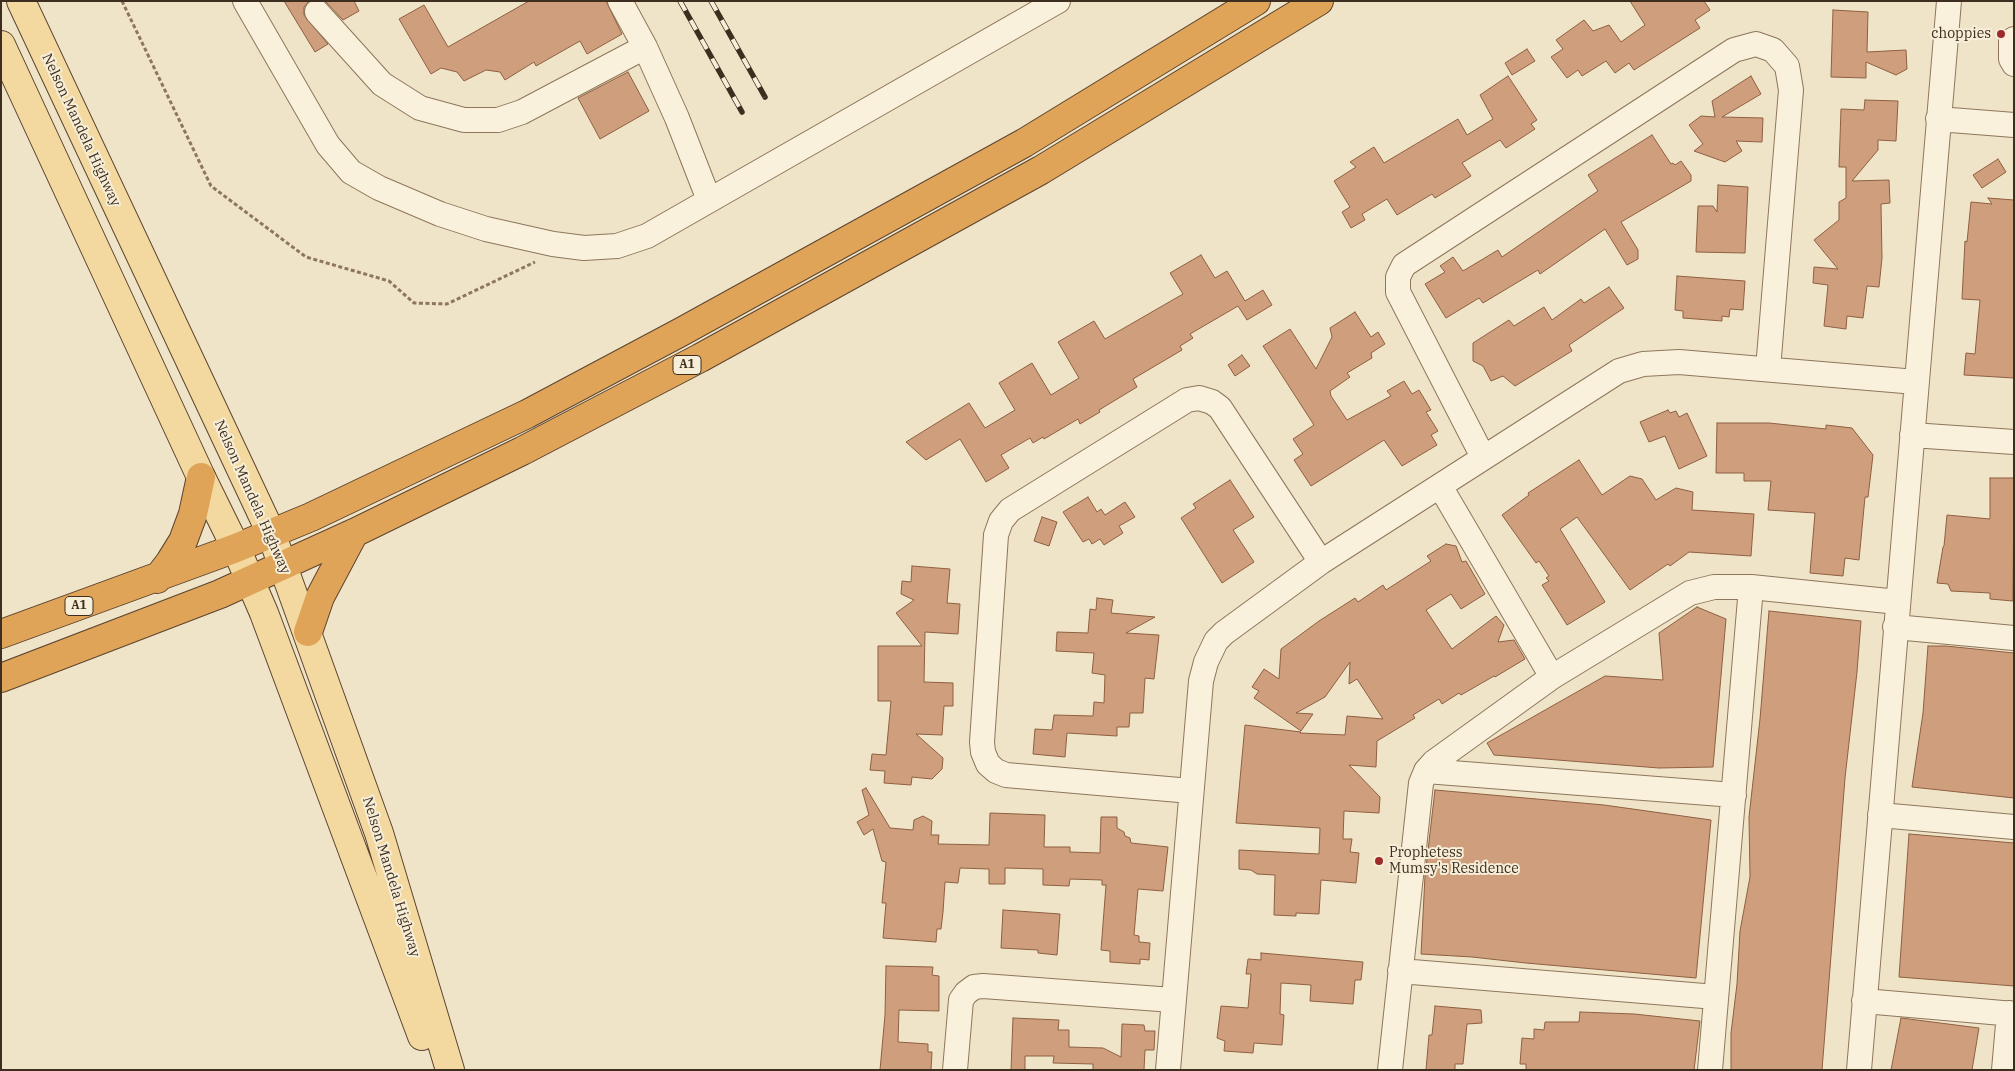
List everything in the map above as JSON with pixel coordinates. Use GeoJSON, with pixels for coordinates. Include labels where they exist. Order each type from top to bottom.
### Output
{"type":"FeatureCollection","features":[{"type":"Feature","properties":{"kind":"highway","name":"A1"},"geometry":{"type":"LineString","coordinates":[[1,634],[157,578],[311,517],[527,414],[682,332],[1024,143],[1256,1]]}},
{"type":"Feature","properties":{"kind":"highway","name":"A1"},"geometry":{"type":"LineString","coordinates":[[1,678],[220,594],[354,533],[522,451],[700,358],[1041,170],[1319,1]]}},
{"type":"Feature","properties":{"kind":"highway"},"geometry":{"type":"LineString","coordinates":[[157,578],[183,541],[201,477]]}},
{"type":"Feature","properties":{"kind":"highway"},"geometry":{"type":"LineString","coordinates":[[308,632],[320,597],[354,533]]}},
{"type":"Feature","properties":{"kind":"main road","name":"Nelson Mandela Highway"},"geometry":{"type":"LineString","coordinates":[[21,1],[271,533],[308,632],[378,833],[450,1070]]}},
{"type":"Feature","properties":{"kind":"main road","name":"Nelson Mandela Highway"},"geometry":{"type":"LineString","coordinates":[[1,45],[201,477],[236,548],[268,621],[435,1070]]}},
{"type":"Feature","properties":{"kind":"street"},"geometry":{"type":"LineString","coordinates":[[245,1],[328,144],[351,172],[379,188],[449,217],[486,229],[584,248],[617,246],[647,236],[1058,1]]}},
{"type":"Feature","properties":{"kind":"street"},"geometry":{"type":"LineString","coordinates":[[620,1],[645,47],[677,118],[709,200]]}},
{"type":"Feature","properties":{"kind":"street"},"geometry":{"type":"LineString","coordinates":[[1858,1070],[1949,1]]}},
{"type":"Feature","properties":{"kind":"street"},"geometry":{"type":"LineString","coordinates":[[317,12],[382,84],[420,108],[464,120],[498,120],[522,112],[645,47]]}},
{"type":"Feature","properties":{"kind":"street"},"geometry":{"type":"LineString","coordinates":[[2014,39],[2011,41],[2010,59],[2014,64]]}},
{"type":"Feature","properties":{"kind":"street"},"geometry":{"type":"LineString","coordinates":[[1483,458],[1398,292],[1398,277],[1404,265],[1734,50],[1756,44],[1773,50],[1787,66],[1791,90],[1768,369]]}},
{"type":"Feature","properties":{"kind":"street"},"geometry":{"type":"LineString","coordinates":[[1938,119],[2014,124]]}},
{"type":"Feature","properties":{"kind":"street"},"geometry":{"type":"LineString","coordinates":[[1168,1070],[1201,681],[1206,662],[1216,641],[1224,633],[1321,562],[1619,371],[1643,364],[1679,362],[1916,382]]}},
{"type":"Feature","properties":{"kind":"street"},"geometry":{"type":"LineString","coordinates":[[1191,791],[1006,775],[996,771],[988,764],[983,752],[982,742],[996,535],[1001,521],[1010,510],[1187,400],[1198,398],[1212,402],[1220,408],[1321,562]]}},
{"type":"Feature","properties":{"kind":"street"},"geometry":{"type":"LineString","coordinates":[[1912,435],[2014,442]]}},
{"type":"Feature","properties":{"kind":"street"},"geometry":{"type":"LineString","coordinates":[[1440,486],[1552,677]]}},
{"type":"Feature","properties":{"kind":"street"},"geometry":{"type":"LineString","coordinates":[[1390,1070],[1421,783],[1426,771],[1434,762],[1552,677],[1690,593],[1714,587],[1752,587],[1898,602]]}},
{"type":"Feature","properties":{"kind":"street"},"geometry":{"type":"LineString","coordinates":[[1710,1070],[1752,587]]}},
{"type":"Feature","properties":{"kind":"street"},"geometry":{"type":"LineString","coordinates":[[1895,627],[2014,638]]}},
{"type":"Feature","properties":{"kind":"street"},"geometry":{"type":"LineString","coordinates":[[1426,771],[1734,795]]}},
{"type":"Feature","properties":{"kind":"street"},"geometry":{"type":"LineString","coordinates":[[1880,815],[2014,827]]}},
{"type":"Feature","properties":{"kind":"street"},"geometry":{"type":"LineString","coordinates":[[1400,971],[1716,998]]}},
{"type":"Feature","properties":{"kind":"street"},"geometry":{"type":"LineString","coordinates":[[955,1070],[962,1000],[966,993],[974,987],[983,986],[1173,1000]]}},
{"type":"Feature","properties":{"kind":"street"},"geometry":{"type":"LineString","coordinates":[[1864,1001],[2011,1013],[2004,1070]]}},
{"type":"Feature","properties":{"kind":"path"},"geometry":{"type":"LineString","coordinates":[[122,1],[211,186],[306,257],[389,281],[414,303],[447,304],[568,246]]}},
{"type":"Feature","properties":{"kind":"building"},"geometry":{"type":"Polygon","coordinates":[[[284,1],[309,1],[304,7],[304,15],[328,44],[315,52],[284,1]]]}},
{"type":"Feature","properties":{"kind":"building"},"geometry":{"type":"Polygon","coordinates":[[[325,1],[354,1],[359,11],[343,20],[325,1]]]}},
{"type":"Feature","properties":{"kind":"building"},"geometry":{"type":"Polygon","coordinates":[[[529,1],[606,1],[622,34],[587,54],[580,41],[536,66],[534,62],[505,80],[500,72],[486,70],[464,81],[457,72],[441,68],[431,74],[399,19],[424,5],[448,47],[529,1]]]}},
{"type":"Feature","properties":{"kind":"building"},"geometry":{"type":"Polygon","coordinates":[[[1630,1],[1704,1],[1710,10],[1695,20],[1700,28],[1634,70],[1629,63],[1615,73],[1606,61],[1582,76],[1578,70],[1567,78],[1551,57],[1563,49],[1556,40],[1584,20],[1593,31],[1609,25],[1621,42],[1645,25],[1630,1]]]}},
{"type":"Feature","properties":{"kind":"building"},"geometry":{"type":"Polygon","coordinates":[[[1833,10],[1868,12],[1867,52],[1906,50],[1907,69],[1896,75],[1866,62],[1866,78],[1831,77],[1833,10]]]}},
{"type":"Feature","properties":{"kind":"building"},"geometry":{"type":"Polygon","coordinates":[[[1527,49],[1535,61],[1512,75],[1505,63],[1527,49]]]}},
{"type":"Feature","properties":{"kind":"building"},"geometry":{"type":"Polygon","coordinates":[[[628,72],[649,111],[600,139],[578,98],[628,72]]]}},
{"type":"Feature","properties":{"kind":"building"},"geometry":{"type":"Polygon","coordinates":[[[1508,76],[1537,120],[1531,124],[1535,129],[1506,148],[1500,140],[1462,163],[1471,176],[1435,198],[1432,194],[1397,215],[1387,199],[1362,214],[1365,220],[1351,228],[1342,212],[1350,207],[1334,181],[1356,167],[1350,162],[1374,147],[1384,163],[1458,119],[1467,135],[1493,119],[1480,95],[1508,76]]]}},
{"type":"Feature","properties":{"kind":"building"},"geometry":{"type":"Polygon","coordinates":[[[1751,76],[1761,94],[1722,117],[1763,118],[1762,142],[1736,141],[1742,151],[1725,162],[1694,151],[1703,144],[1689,125],[1701,116],[1715,117],[1712,101],[1751,76]]]}},
{"type":"Feature","properties":{"kind":"building"},"geometry":{"type":"Polygon","coordinates":[[[1865,100],[1898,101],[1896,141],[1878,140],[1878,150],[1852,181],[1889,180],[1890,203],[1881,204],[1882,258],[1879,287],[1867,286],[1863,318],[1847,316],[1846,329],[1824,326],[1828,285],[1813,283],[1814,267],[1838,269],[1814,240],[1839,220],[1839,202],[1846,198],[1846,167],[1839,167],[1841,109],[1864,110],[1865,100]]]}},
{"type":"Feature","properties":{"kind":"building"},"geometry":{"type":"Polygon","coordinates":[[[1652,135],[1671,164],[1675,165],[1681,161],[1691,175],[1691,181],[1621,222],[1638,250],[1638,259],[1627,265],[1605,229],[1540,274],[1538,270],[1483,303],[1479,298],[1446,318],[1425,284],[1445,272],[1440,266],[1453,257],[1463,271],[1498,250],[1502,257],[1598,191],[1588,175],[1652,135]]]}},
{"type":"Feature","properties":{"kind":"building"},"geometry":{"type":"Polygon","coordinates":[[[1998,159],[2006,172],[1982,188],[1973,175],[1998,159]]]}},
{"type":"Feature","properties":{"kind":"building"},"geometry":{"type":"Polygon","coordinates":[[[1718,185],[1748,187],[1745,253],[1696,252],[1698,206],[1713,206],[1717,212],[1718,185]]]}},
{"type":"Feature","properties":{"kind":"building"},"geometry":{"type":"Polygon","coordinates":[[[1988,198],[2014,200],[2014,378],[1964,375],[1966,353],[1975,354],[1980,300],[1962,299],[1965,241],[1967,242],[1971,202],[1992,204],[1988,198]]]}},
{"type":"Feature","properties":{"kind":"building"},"geometry":{"type":"Polygon","coordinates":[[[1201,255],[1215,278],[1227,271],[1245,301],[1263,290],[1272,305],[1247,320],[1238,306],[1190,334],[1193,338],[1180,346],[1182,350],[1133,379],[1137,387],[1099,410],[1100,412],[1080,424],[1078,419],[1044,439],[1043,437],[1033,443],[1030,438],[1001,455],[1009,468],[986,482],[960,439],[926,460],[906,442],[969,403],[985,428],[1015,410],[999,383],[1032,363],[1051,395],[1079,378],[1058,342],[1094,321],[1105,339],[1183,294],[1170,273],[1201,255]]]}},
{"type":"Feature","properties":{"kind":"building"},"geometry":{"type":"Polygon","coordinates":[[[1677,276],[1745,281],[1743,310],[1730,309],[1729,317],[1722,316],[1722,321],[1683,318],[1683,311],[1675,310],[1677,276]]]}},
{"type":"Feature","properties":{"kind":"building"},"geometry":{"type":"Polygon","coordinates":[[[1609,287],[1624,308],[1569,345],[1572,351],[1515,386],[1503,376],[1491,381],[1483,366],[1473,361],[1473,343],[1509,320],[1514,326],[1544,307],[1552,320],[1581,299],[1584,303],[1609,287]]]}},
{"type":"Feature","properties":{"kind":"building"},"geometry":{"type":"Polygon","coordinates":[[[1355,312],[1371,337],[1378,332],[1385,344],[1371,353],[1372,358],[1347,373],[1350,377],[1330,391],[1331,396],[1347,420],[1391,396],[1387,391],[1404,381],[1412,394],[1419,390],[1431,410],[1426,412],[1438,431],[1431,435],[1437,445],[1402,466],[1384,440],[1311,486],[1294,460],[1303,454],[1293,439],[1314,425],[1263,346],[1290,329],[1316,369],[1332,337],[1330,328],[1355,312]]]}},
{"type":"Feature","properties":{"kind":"building"},"geometry":{"type":"Polygon","coordinates":[[[1242,355],[1250,366],[1235,376],[1228,365],[1242,355]]]}},
{"type":"Feature","properties":{"kind":"building"},"geometry":{"type":"Polygon","coordinates":[[[1668,410],[1670,413],[1676,411],[1679,417],[1687,413],[1707,456],[1679,469],[1665,436],[1649,442],[1640,422],[1668,410]]]}},
{"type":"Feature","properties":{"kind":"building"},"geometry":{"type":"Polygon","coordinates":[[[1717,423],[1769,423],[1826,429],[1826,425],[1852,428],[1873,455],[1868,497],[1865,497],[1859,560],[1845,558],[1843,576],[1810,573],[1815,513],[1768,510],[1771,481],[1744,481],[1744,473],[1716,473],[1717,423]]]}},
{"type":"Feature","properties":{"kind":"building"},"geometry":{"type":"Polygon","coordinates":[[[1579,460],[1602,495],[1630,476],[1642,479],[1656,500],[1676,488],[1693,492],[1692,510],[1754,514],[1751,556],[1689,552],[1630,590],[1577,517],[1560,529],[1605,602],[1567,625],[1542,585],[1549,581],[1546,578],[1549,576],[1539,561],[1536,563],[1502,515],[1529,495],[1528,493],[1579,460]]]}},
{"type":"Feature","properties":{"kind":"building"},"geometry":{"type":"Polygon","coordinates":[[[1990,478],[2014,478],[2013,601],[1990,599],[1990,593],[1951,591],[1948,584],[1937,583],[1944,546],[1947,515],[1990,519],[1990,478]]]}},
{"type":"Feature","properties":{"kind":"building"},"geometry":{"type":"Polygon","coordinates":[[[1230,480],[1254,517],[1233,530],[1254,562],[1222,583],[1181,518],[1196,508],[1193,504],[1230,480]]]}},
{"type":"Feature","properties":{"kind":"building"},"geometry":{"type":"Polygon","coordinates":[[[1088,497],[1097,512],[1101,509],[1105,515],[1125,502],[1135,517],[1119,526],[1123,533],[1104,545],[1100,539],[1092,544],[1089,539],[1083,542],[1063,512],[1088,497]]]}},
{"type":"Feature","properties":{"kind":"building"},"geometry":{"type":"Polygon","coordinates":[[[1042,517],[1057,522],[1049,546],[1034,541],[1042,517]]]}},
{"type":"Feature","properties":{"kind":"building"},"geometry":{"type":"Polygon","coordinates":[[[1446,544],[1456,546],[1462,562],[1466,561],[1485,594],[1461,609],[1451,594],[1426,610],[1443,636],[1452,649],[1496,616],[1504,625],[1498,642],[1514,640],[1525,659],[1461,695],[1459,693],[1442,704],[1439,699],[1413,715],[1415,718],[1377,741],[1376,767],[1349,765],[1380,797],[1379,813],[1344,811],[1343,839],[1352,839],[1350,852],[1359,853],[1356,883],[1321,880],[1319,914],[1296,913],[1296,916],[1274,915],[1275,875],[1257,874],[1251,870],[1239,869],[1239,850],[1319,854],[1320,828],[1236,823],[1245,725],[1300,733],[1345,735],[1347,716],[1383,719],[1357,679],[1349,684],[1350,662],[1325,697],[1296,713],[1313,714],[1301,731],[1254,698],[1259,691],[1252,687],[1264,669],[1279,679],[1281,649],[1355,598],[1358,602],[1383,585],[1386,590],[1431,561],[1427,556],[1446,544]]]}},
{"type":"Feature","properties":{"kind":"building"},"geometry":{"type":"Polygon","coordinates":[[[912,566],[950,569],[947,603],[960,604],[958,634],[925,632],[924,682],[953,683],[953,706],[944,706],[942,735],[916,734],[943,758],[942,769],[932,779],[912,777],[911,785],[884,783],[885,771],[870,770],[872,754],[886,755],[891,701],[878,701],[878,646],[922,646],[896,613],[914,600],[901,594],[902,581],[911,582],[912,566]]]}},
{"type":"Feature","properties":{"kind":"building"},"geometry":{"type":"Polygon","coordinates":[[[1097,598],[1113,600],[1111,613],[1155,617],[1126,633],[1159,635],[1154,679],[1145,678],[1143,713],[1130,713],[1129,727],[1117,727],[1117,736],[1067,733],[1065,757],[1033,754],[1035,729],[1052,730],[1054,715],[1093,716],[1094,702],[1104,703],[1105,675],[1092,673],[1094,653],[1056,651],[1057,632],[1088,633],[1090,609],[1096,610],[1097,598]]]}},
{"type":"Feature","properties":{"kind":"building"},"geometry":{"type":"Polygon","coordinates":[[[1697,607],[1726,619],[1713,767],[1659,768],[1494,755],[1487,743],[1605,676],[1663,680],[1659,633],[1697,607]]]}},
{"type":"Feature","properties":{"kind":"building"},"geometry":{"type":"Polygon","coordinates":[[[1769,611],[1861,621],[1845,778],[1822,1070],[1731,1070],[1731,1033],[1737,984],[1740,931],[1750,877],[1749,817],[1769,611]]]}},
{"type":"Feature","properties":{"kind":"building"},"geometry":{"type":"Polygon","coordinates":[[[1928,646],[2014,653],[2014,798],[1912,787],[1923,713],[1928,646]]]}},
{"type":"Feature","properties":{"kind":"building"},"geometry":{"type":"Polygon","coordinates":[[[866,788],[890,828],[913,830],[914,820],[923,816],[932,821],[931,835],[939,835],[938,844],[989,845],[990,813],[1045,815],[1044,847],[1070,847],[1070,852],[1100,853],[1101,817],[1117,817],[1117,828],[1130,838],[1131,843],[1168,847],[1163,891],[1138,889],[1134,935],[1139,936],[1139,942],[1150,943],[1149,960],[1140,959],[1140,964],[1110,962],[1110,951],[1101,950],[1106,885],[1102,885],[1102,880],[1070,879],[1069,886],[1043,885],[1043,869],[1005,868],[1005,884],[989,884],[989,869],[960,868],[958,883],[945,882],[941,929],[937,929],[936,942],[883,938],[886,903],[882,903],[886,862],[882,861],[873,829],[864,835],[857,822],[869,815],[862,790],[866,788]]]}},
{"type":"Feature","properties":{"kind":"building"},"geometry":{"type":"Polygon","coordinates":[[[1435,790],[1604,805],[1711,820],[1696,978],[1421,954],[1425,876],[1435,790]]]}},
{"type":"Feature","properties":{"kind":"building"},"geometry":{"type":"Polygon","coordinates":[[[1909,834],[2014,843],[2014,986],[1899,977],[1909,834]]]}},
{"type":"Feature","properties":{"kind":"building"},"geometry":{"type":"Polygon","coordinates":[[[1003,910],[1060,914],[1057,955],[1038,953],[1038,950],[1001,948],[1003,910]]]}},
{"type":"Feature","properties":{"kind":"building"},"geometry":{"type":"Polygon","coordinates":[[[1261,953],[1363,962],[1361,980],[1355,980],[1353,1004],[1310,1001],[1311,985],[1281,983],[1280,1014],[1284,1015],[1282,1045],[1254,1043],[1253,1053],[1224,1051],[1225,1041],[1217,1038],[1221,1006],[1248,1008],[1251,974],[1246,974],[1248,959],[1261,960],[1261,953]]]}},
{"type":"Feature","properties":{"kind":"building"},"geometry":{"type":"Polygon","coordinates":[[[886,966],[933,967],[932,975],[939,976],[939,1011],[899,1010],[898,1042],[928,1044],[928,1052],[932,1052],[931,1070],[880,1070],[885,1015],[886,966]]]}},
{"type":"Feature","properties":{"kind":"building"},"geometry":{"type":"Polygon","coordinates":[[[1435,1006],[1481,1010],[1482,1023],[1467,1024],[1463,1064],[1455,1064],[1455,1070],[1426,1070],[1429,1035],[1432,1035],[1435,1006]]]}},
{"type":"Feature","properties":{"kind":"building"},"geometry":{"type":"Polygon","coordinates":[[[1580,1012],[1634,1014],[1700,1021],[1694,1070],[1526,1070],[1526,1064],[1520,1064],[1522,1038],[1534,1039],[1534,1029],[1544,1030],[1545,1022],[1579,1022],[1580,1012]]]}},
{"type":"Feature","properties":{"kind":"building"},"geometry":{"type":"Polygon","coordinates":[[[1013,1018],[1059,1020],[1058,1030],[1069,1030],[1069,1047],[1103,1048],[1121,1057],[1122,1024],[1144,1025],[1145,1031],[1155,1031],[1154,1050],[1145,1050],[1144,1070],[1093,1070],[1093,1064],[1053,1063],[1054,1056],[1025,1056],[1025,1070],[1011,1070],[1013,1018]]]}},
{"type":"Feature","properties":{"kind":"building"},"geometry":{"type":"Polygon","coordinates":[[[1901,1018],[1979,1028],[1972,1070],[1891,1070],[1901,1018]]]}},
{"type":"Feature","properties":{"kind":"railway"},"geometry":{"type":"LineString","coordinates":[[680,1],[742,112]]}},
{"type":"Feature","properties":{"kind":"railway"},"geometry":{"type":"LineString","coordinates":[[711,1],[765,97]]}},
{"type":"Feature","properties":{"kind":"place","name":"choppies"},"geometry":{"type":"Point","coordinates":[2001,34]}},
{"type":"Feature","properties":{"kind":"place","name":"Prophetess Mumsy's Residence"},"geometry":{"type":"Point","coordinates":[1379,861]}}]}
